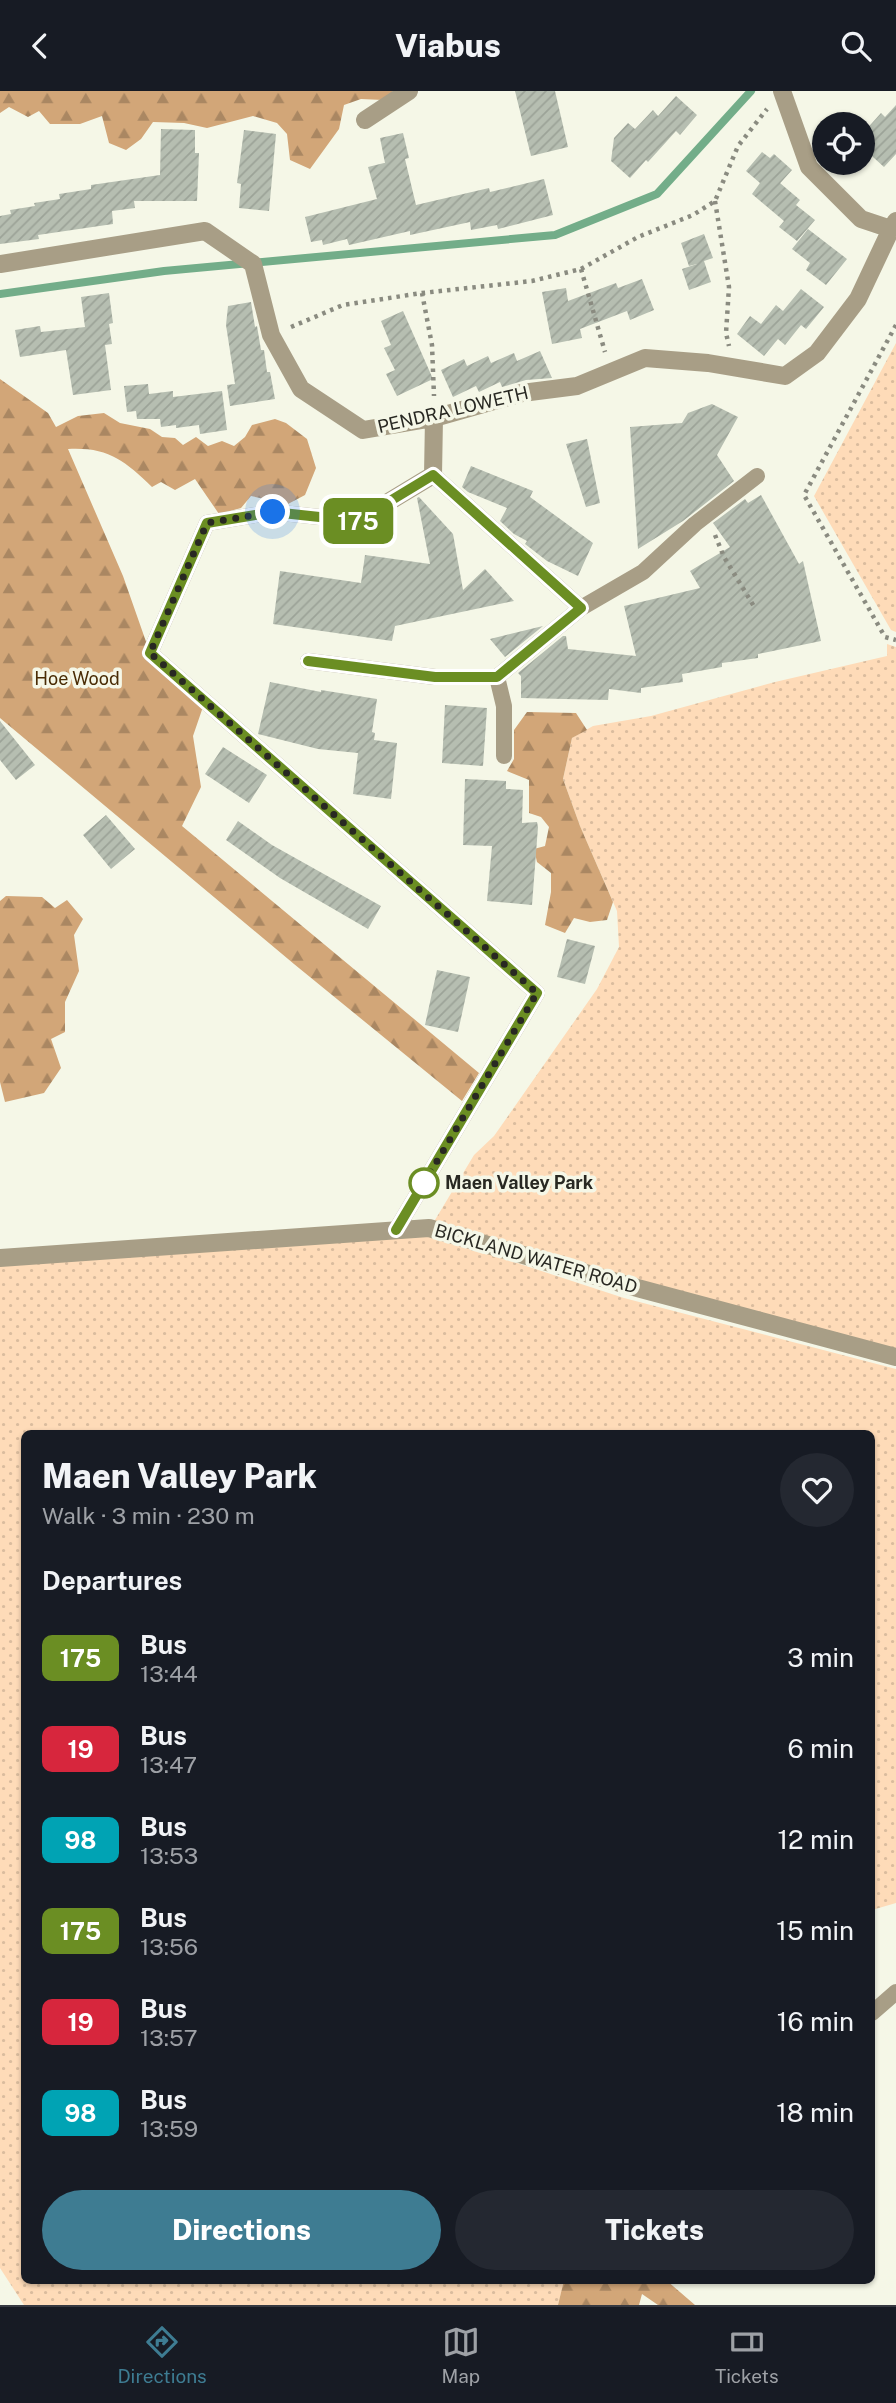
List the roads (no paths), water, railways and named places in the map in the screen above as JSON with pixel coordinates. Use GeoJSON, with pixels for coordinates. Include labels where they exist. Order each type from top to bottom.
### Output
{"type":"FeatureCollection","features":[{"type":"Feature","properties":{"kind":"street"},"geometry":{"type":"LineString","coordinates":[[365,121],[409,91]]}},
{"type":"Feature","properties":{"kind":"street","name":"PENDRA LOWETH"},"geometry":{"type":"LineString","coordinates":[[0,264],[205,231],[253,264],[271,335],[301,389],[363,430],[434,418],[522,393],[577,386],[645,358],[733,367],[785,376],[817,353],[858,299],[893,225],[861,219],[809,167],[778,96]]}},
{"type":"Feature","properties":{"kind":"street"},"geometry":{"type":"LineString","coordinates":[[357,521],[433,475],[434,418]]}},
{"type":"Feature","properties":{"kind":"street","name":"BICKLAND WATER ROAD"},"geometry":{"type":"LineString","coordinates":[[0,1258],[429,1228],[641,1289],[896,1357]]}},
{"type":"Feature","properties":{"kind":"lane"},"geometry":{"type":"LineString","coordinates":[[433,475],[581,608]]}},
{"type":"Feature","properties":{"kind":"lane"},"geometry":{"type":"LineString","coordinates":[[308,661],[435,677],[497,677],[581,608],[643,572],[707,514],[757,476]]}},
{"type":"Feature","properties":{"kind":"lane"},"geometry":{"type":"LineString","coordinates":[[357,521],[273,512],[207,523],[150,653],[537,993],[396,1230]]}},
{"type":"Feature","properties":{"kind":"lane"},"geometry":{"type":"LineString","coordinates":[[497,677],[504,706],[504,756]]}},
{"type":"Feature","properties":{"kind":"lane"},"geometry":{"type":"LineString","coordinates":[[875,2010],[896,1992]]}},
{"type":"Feature","properties":{"kind":"waterway"},"geometry":{"type":"LineString","coordinates":[[0,294],[164,271],[555,235],[657,194],[751,91]]}},
{"type":"Feature","properties":{"kind":"place","name":"Maen Valley Park"},"geometry":{"type":"Point","coordinates":[424,1183]}},
{"type":"Feature","properties":{"kind":"park label","name":"Hoe Wood"},"geometry":{"type":"Point","coordinates":[77,679]}}]}
